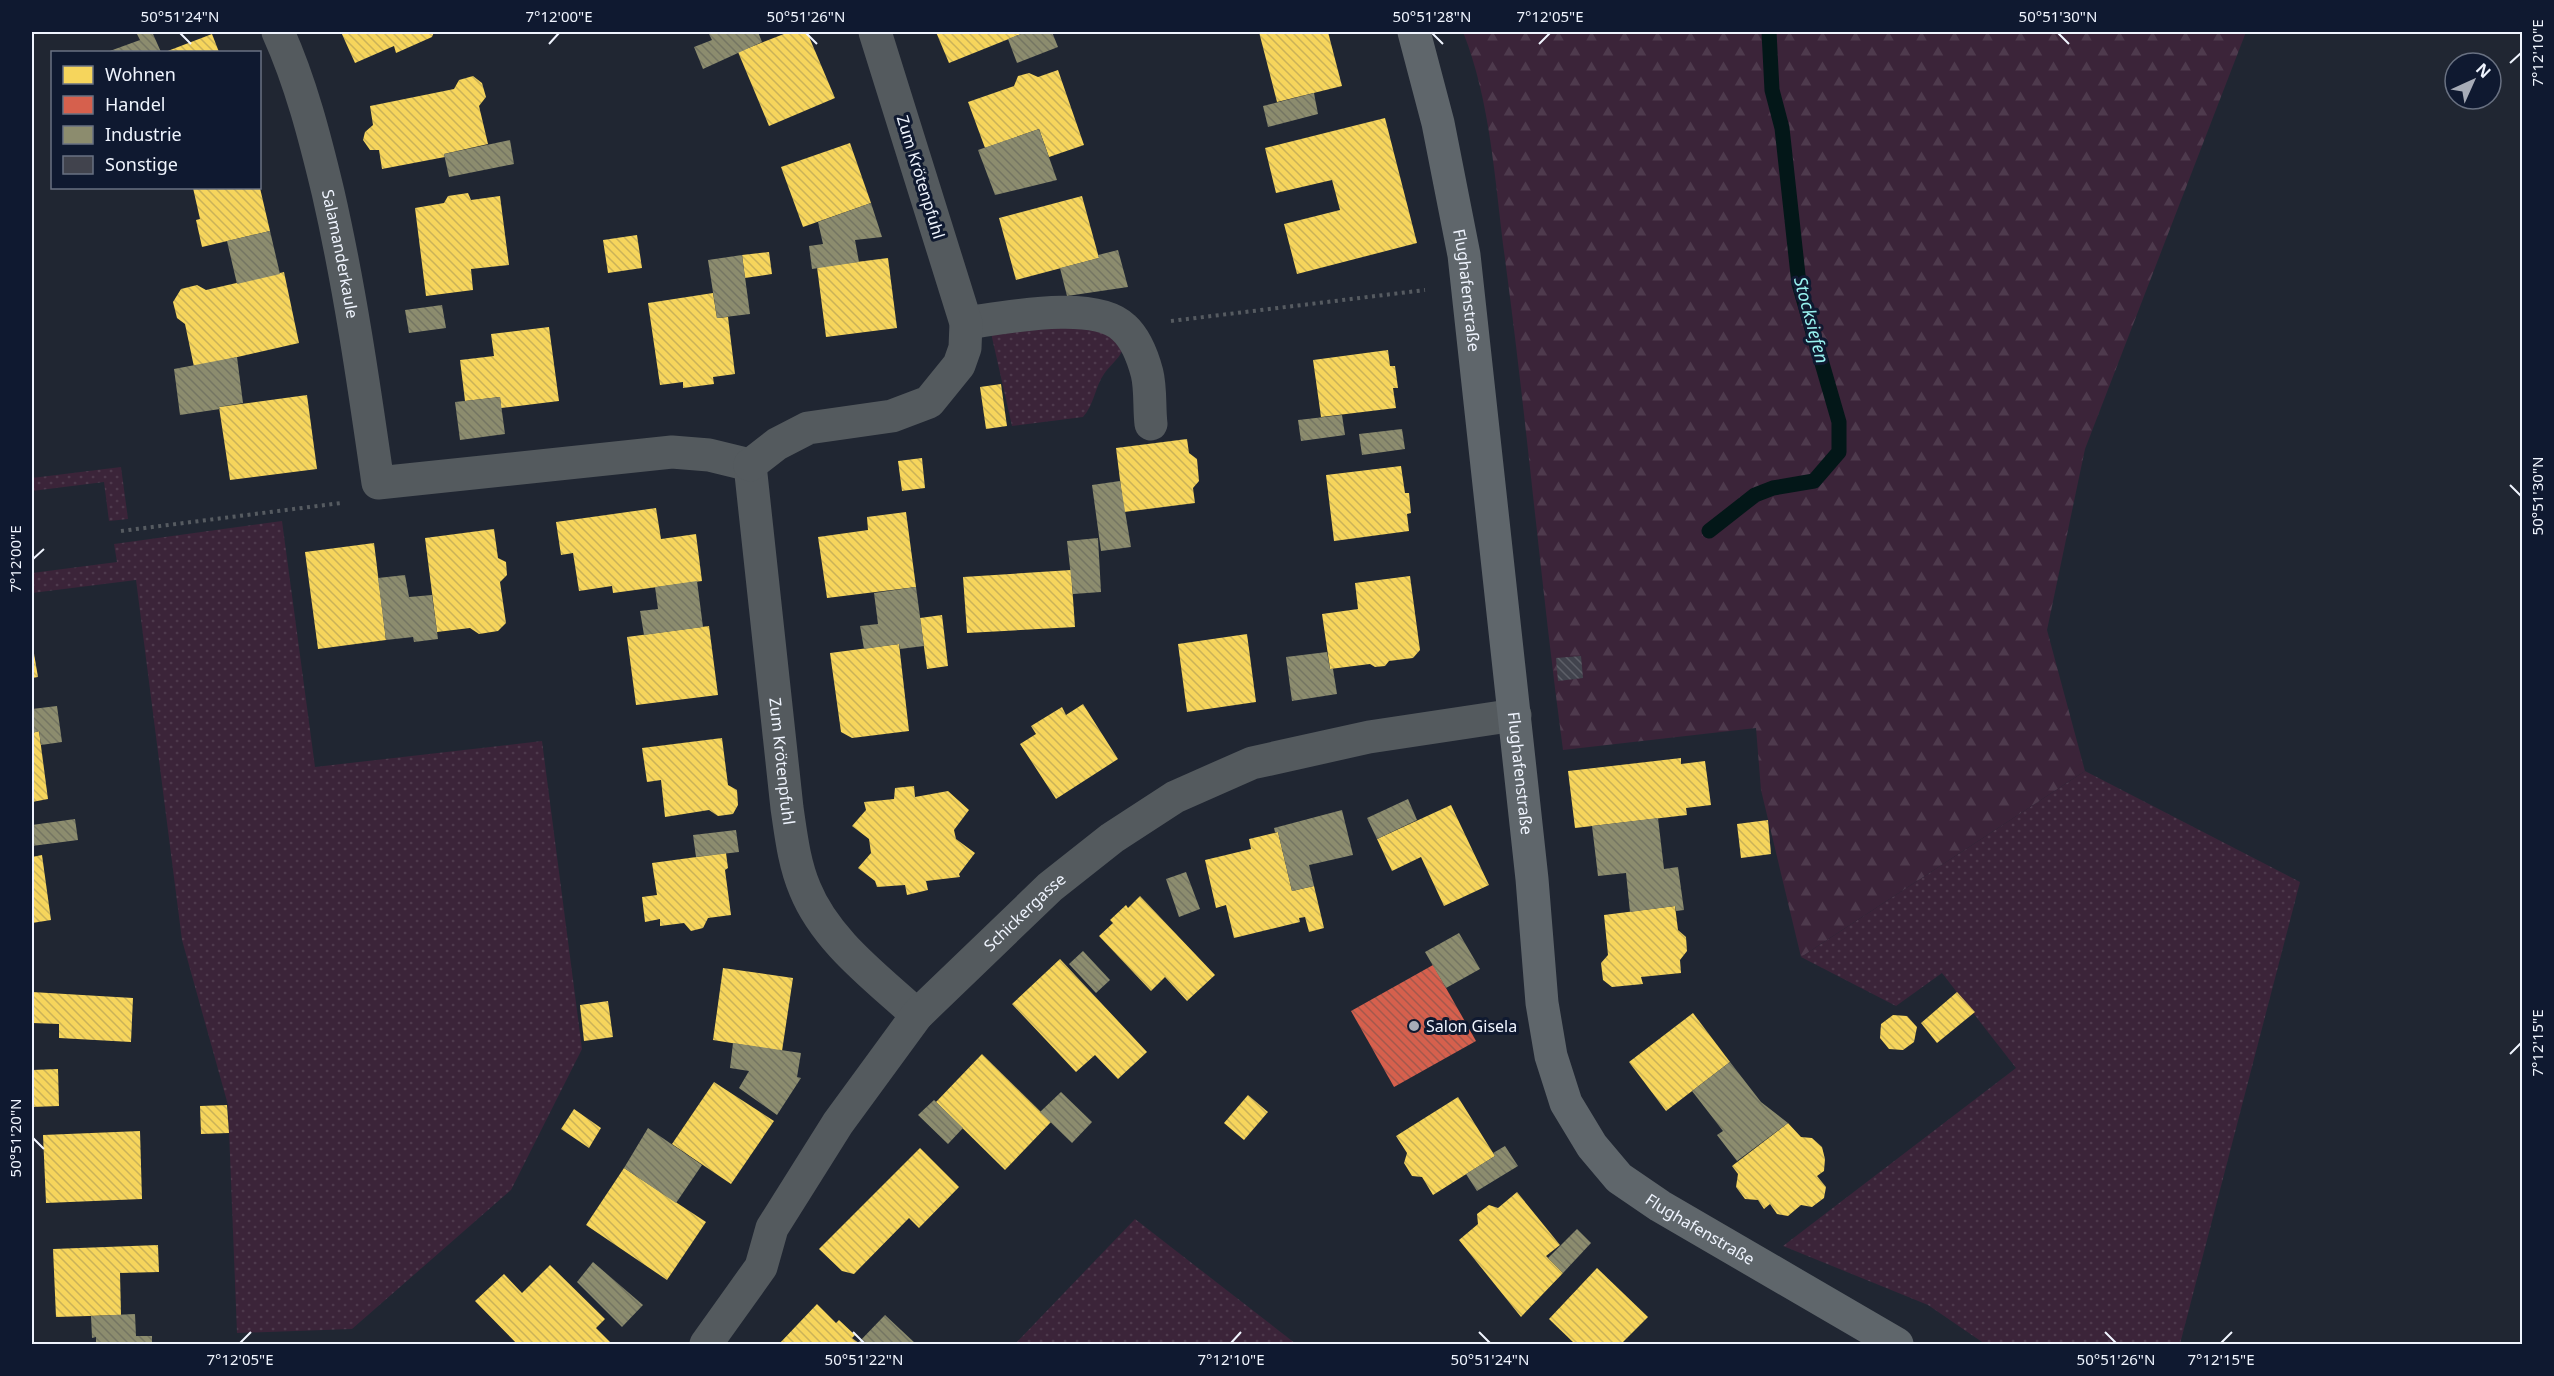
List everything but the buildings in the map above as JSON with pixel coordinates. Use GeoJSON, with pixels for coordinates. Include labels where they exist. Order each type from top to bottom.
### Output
{"type":"FeatureCollection","features":[{"type":"Feature","properties":{"kind":"main road","name":"Flughafenstraße"},"geometry":{"type":"LineString","coordinates":[[1414,32],[1438,123],[1464,255],[1515,715],[1546,1030],[1566,1103],[1592,1146],[1619,1178],[1627,1184],[1756,1263],[1897,1344]]}},
{"type":"Feature","properties":{"kind":"street","name":"Salamanderkaule"},"geometry":{"type":"LineString","coordinates":[[278,32],[289,56],[316,143],[337,231],[353,313],[378,483]]}},
{"type":"Feature","properties":{"kind":"street","name":"Zum Krötenpfuhl"},"geometry":{"type":"LineString","coordinates":[[875,32],[966,323],[965,348],[959,365],[929,402],[892,416],[808,428],[777,444],[750,465],[787,808],[796,862],[805,890],[824,923],[848,950],[917,1016]]}},
{"type":"Feature","properties":{"kind":"street"},"geometry":{"type":"LineString","coordinates":[[966,323],[1018,316],[1081,313],[1110,318],[1124,327],[1135,342],[1147,374],[1150,424]]}},
{"type":"Feature","properties":{"kind":"street"},"geometry":{"type":"LineString","coordinates":[[378,483],[672,452],[709,455],[750,465]]}},
{"type":"Feature","properties":{"kind":"street","name":"Schickergasse"},"geometry":{"type":"LineString","coordinates":[[706,1344],[760,1267],[772,1228],[838,1123],[917,1016],[1050,887],[1112,838],[1175,797],[1252,763],[1369,737],[1515,715]]}},
{"type":"Feature","properties":{"kind":"path"},"geometry":{"type":"LineString","coordinates":[[1124,327],[1468,285]]}},
{"type":"Feature","properties":{"kind":"path"},"geometry":{"type":"LineString","coordinates":[[121,531],[347,502],[366,495],[378,483]]}},
{"type":"Feature","properties":{"kind":"green space"},"geometry":{"type":"Polygon","coordinates":[[[1463,32],[2246,32],[2085,449],[2047,630],[2085,771],[1801,957],[1761,790],[1756,728],[1563,750],[1491,144],[1480,86],[1463,32]]]}},
{"type":"Feature","properties":{"kind":"green space"},"geometry":{"type":"Polygon","coordinates":[[[1002,327],[1104,327],[1122,351],[1101,379],[1090,407],[1083,417],[1012,426],[991,333],[1002,327]]]}},
{"type":"Feature","properties":{"kind":"green space"},"geometry":{"type":"Polygon","coordinates":[[[121,467],[128,519],[109,521],[104,482],[32,491],[32,478],[121,467]]]}},
{"type":"Feature","properties":{"kind":"green space"},"geometry":{"type":"Polygon","coordinates":[[[282,521],[315,767],[542,741],[582,1049],[511,1190],[352,1329],[237,1333],[228,1105],[182,940],[136,580],[32,593],[32,573],[117,562],[114,544],[282,521]]]}},
{"type":"Feature","properties":{"kind":"green space"},"geometry":{"type":"Polygon","coordinates":[[[2085,771],[2300,882],[2180,1344],[1985,1344],[1928,1305],[1783,1246],[2016,1068],[1942,973],[1896,1006],[1801,957],[2085,771]]]}},
{"type":"Feature","properties":{"kind":"green space"},"geometry":{"type":"Polygon","coordinates":[[[1135,1219],[1296,1344],[1015,1344],[1135,1219]]]}},
{"type":"Feature","properties":{"kind":"waterway","name":"Stocksiefen"},"geometry":{"type":"LineString","coordinates":[[1709,531],[1755,495],[1773,488],[1814,481],[1839,452],[1839,422],[1799,284],[1782,128],[1772,90],[1769,32]]}},
{"type":"Feature","properties":{"kind":"place","name":"Salon Gisela"},"geometry":{"type":"Point","coordinates":[1414,1026]}}]}
